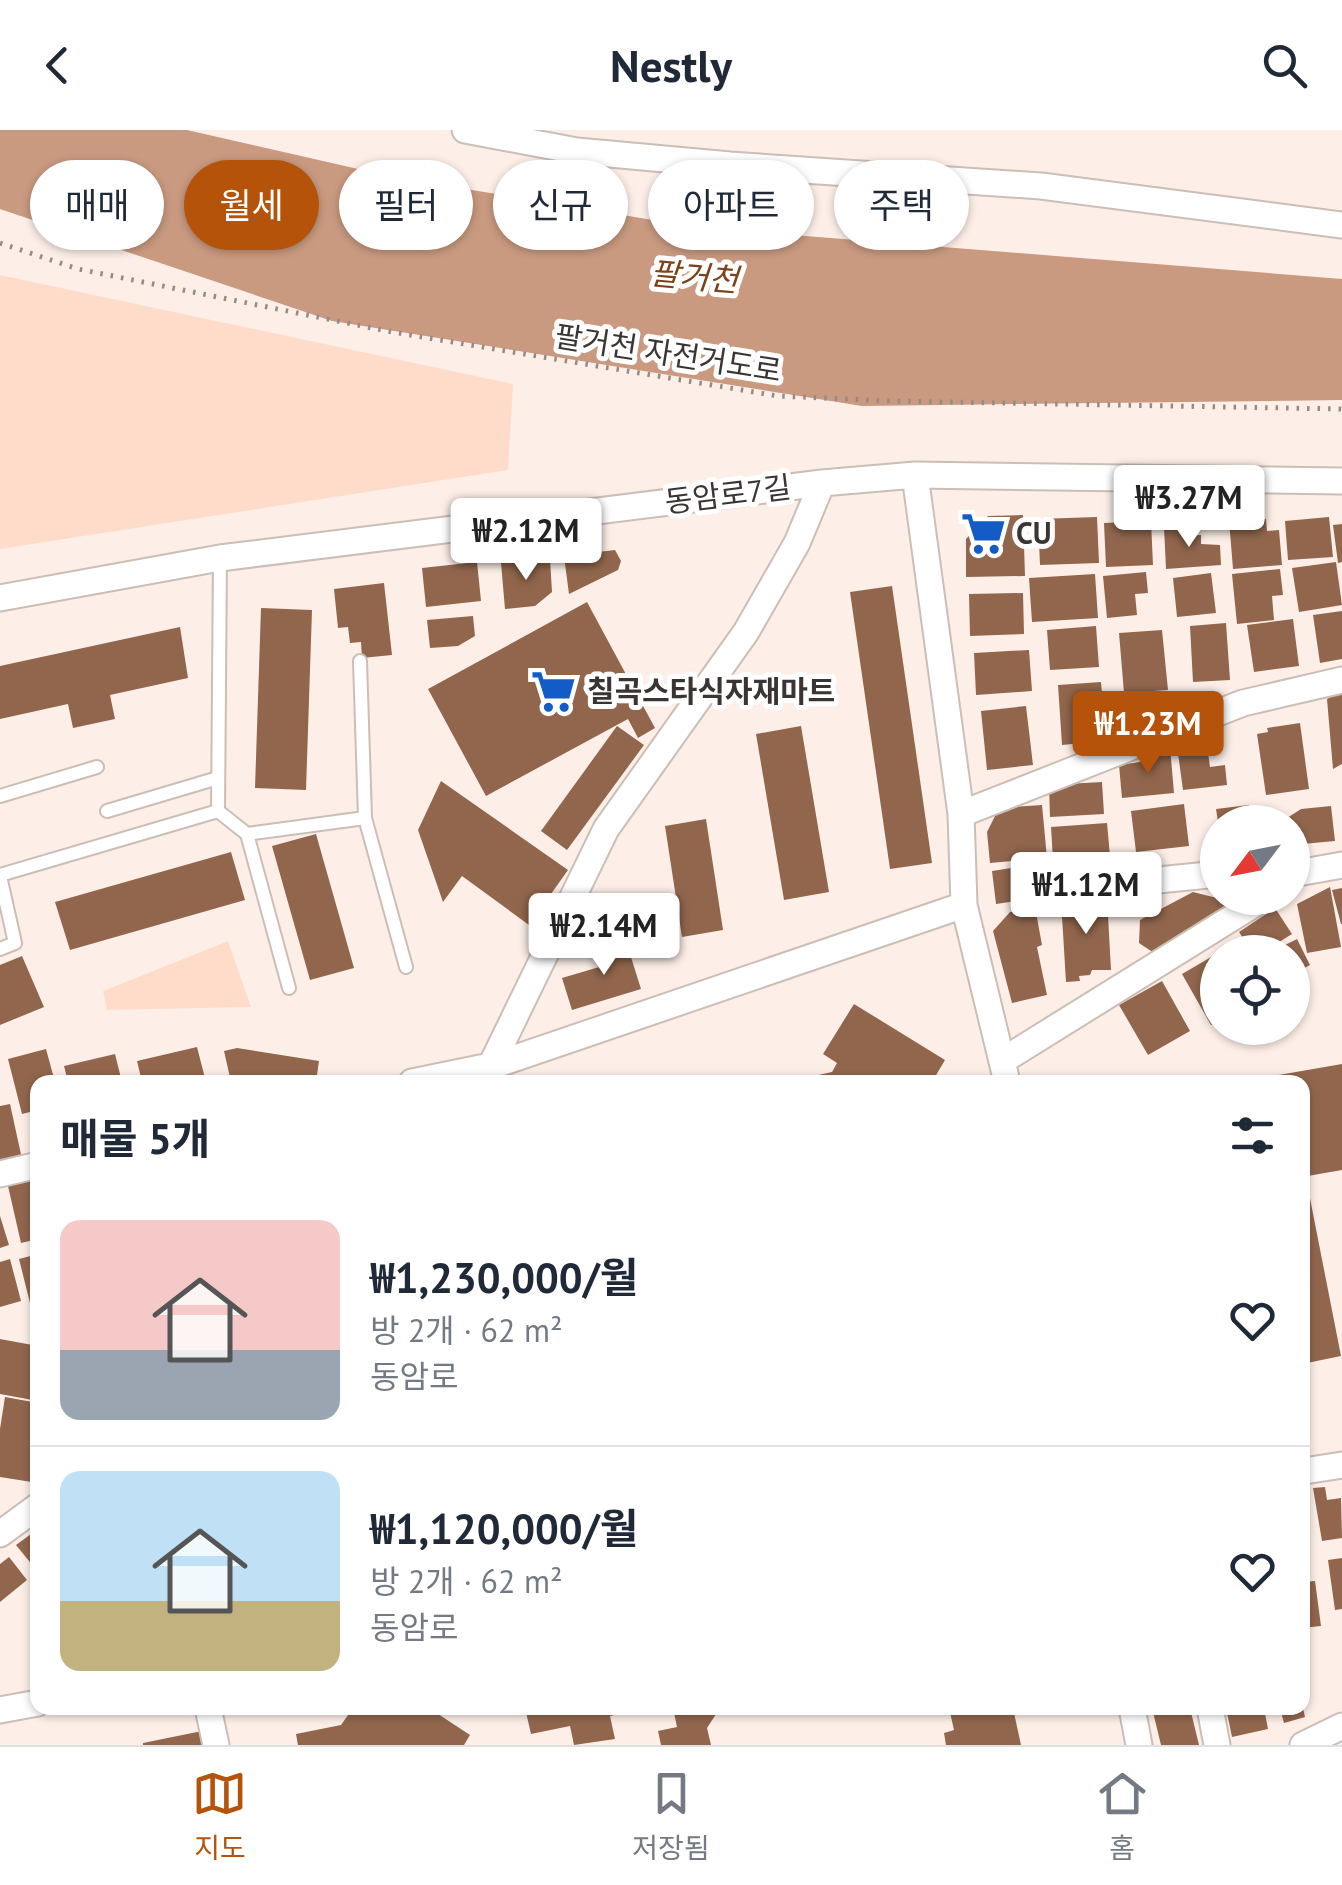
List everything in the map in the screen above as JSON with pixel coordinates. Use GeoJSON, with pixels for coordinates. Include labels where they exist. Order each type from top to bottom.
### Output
{"type":"FeatureCollection","features":[{"type":"Feature","properties":{"kind":"street"},"geometry":{"type":"LineString","coordinates":[[464,130],[577,151],[1040,186],[1342,226]]}},
{"type":"Feature","properties":{"kind":"street"},"geometry":{"type":"LineString","coordinates":[[916,475],[961,814],[964,905],[1004,1072],[1239,915]]}},
{"type":"Feature","properties":{"kind":"street","name":"동암로7길"},"geometry":{"type":"LineString","coordinates":[[0,598],[220,558],[822,483],[916,475],[1342,481]]}},
{"type":"Feature","properties":{"kind":"street"},"geometry":{"type":"LineString","coordinates":[[489,1074],[606,829],[746,632],[797,543],[822,483]]}},
{"type":"Feature","properties":{"kind":"street"},"geometry":{"type":"LineString","coordinates":[[961,814],[1244,703],[1342,680]]}},
{"type":"Feature","properties":{"kind":"street"},"geometry":{"type":"LineString","coordinates":[[1310,872],[1342,865]]}},
{"type":"Feature","properties":{"kind":"street"},"geometry":{"type":"LineString","coordinates":[[1109,885],[1200,876]]}},
{"type":"Feature","properties":{"kind":"street"},"geometry":{"type":"LineString","coordinates":[[489,1074],[964,905]]}},
{"type":"Feature","properties":{"kind":"street"},"geometry":{"type":"LineString","coordinates":[[0,1174],[30,1167]]}},
{"type":"Feature","properties":{"kind":"street"},"geometry":{"type":"LineString","coordinates":[[1310,1470],[1342,1464]]}},
{"type":"Feature","properties":{"kind":"street"},"geometry":{"type":"LineString","coordinates":[[0,1534],[30,1512]]}},
{"type":"Feature","properties":{"kind":"street"},"geometry":{"type":"LineString","coordinates":[[0,1710],[30,1704]]}},
{"type":"Feature","properties":{"kind":"street"},"geometry":{"type":"LineString","coordinates":[[210,1715],[216,1745]]}},
{"type":"Feature","properties":{"kind":"street"},"geometry":{"type":"LineString","coordinates":[[1133,1715],[1139,1745]]}},
{"type":"Feature","properties":{"kind":"street"},"geometry":{"type":"LineString","coordinates":[[1212,1715],[1218,1745]]}},
{"type":"Feature","properties":{"kind":"street"},"geometry":{"type":"LineString","coordinates":[[1303,1745],[1342,1726]]}},
{"type":"Feature","properties":{"kind":"lane"},"geometry":{"type":"LineString","coordinates":[[218,811],[220,558]]}},
{"type":"Feature","properties":{"kind":"lane"},"geometry":{"type":"LineString","coordinates":[[360,661],[365,818],[406,967]]}},
{"type":"Feature","properties":{"kind":"lane"},"geometry":{"type":"LineString","coordinates":[[0,796],[97,768]]}},
{"type":"Feature","properties":{"kind":"lane"},"geometry":{"type":"LineString","coordinates":[[108,811],[218,778]]}},
{"type":"Feature","properties":{"kind":"lane"},"geometry":{"type":"LineString","coordinates":[[218,811],[247,834],[289,988]]}},
{"type":"Feature","properties":{"kind":"lane"},"geometry":{"type":"LineString","coordinates":[[0,949],[15,943],[0,876],[218,811]]}},
{"type":"Feature","properties":{"kind":"lane"},"geometry":{"type":"LineString","coordinates":[[247,834],[365,818]]}},
{"type":"Feature","properties":{"kind":"path","name":"팔거천 자전거도로"},"geometry":{"type":"LineString","coordinates":[[0,244],[78,268],[392,332],[778,396],[890,402],[1342,409]]}},
{"type":"Feature","properties":{"kind":"shaded area"},"geometry":{"type":"Polygon","coordinates":[[[0,275],[513,384],[508,470],[0,549],[0,275]]]}},
{"type":"Feature","properties":{"kind":"shaded area"},"geometry":{"type":"Polygon","coordinates":[[[228,941],[251,1007],[107,1010],[103,991],[228,941]]]}},
{"type":"Feature","properties":{"kind":"water","name":"팔거천"},"geometry":{"type":"Polygon","coordinates":[[[0,130],[187,130],[318,160],[184,160],[184,250],[319,250],[319,160],[339,165],[339,250],[473,250],[473,190],[493,194],[493,250],[628,250],[628,216],[648,219],[648,250],[814,250],[814,237],[834,238],[834,250],[969,249],[1342,279],[1342,400],[862,406],[332,321],[122,250],[164,250],[164,160],[30,160],[30,219],[0,209],[0,130]]]}},
{"type":"Feature","properties":{"kind":"building"},"geometry":{"type":"Polygon","coordinates":[[[1023,515],[1025,576],[966,577],[966,539],[988,516],[1023,515]]]}},
{"type":"Feature","properties":{"kind":"building"},"geometry":{"type":"Polygon","coordinates":[[[1097,517],[1099,563],[1040,565],[1038,519],[1097,517]]]}},
{"type":"Feature","properties":{"kind":"building"},"geometry":{"type":"Polygon","coordinates":[[[1329,517],[1333,557],[1288,560],[1285,521],[1329,517]]]}},
{"type":"Feature","properties":{"kind":"building"},"geometry":{"type":"Polygon","coordinates":[[[1266,519],[1267,531],[1279,530],[1282,565],[1233,569],[1229,520],[1266,519]]]}},
{"type":"Feature","properties":{"kind":"building"},"geometry":{"type":"Polygon","coordinates":[[[1151,521],[1153,565],[1106,567],[1104,523],[1151,521]]]}},
{"type":"Feature","properties":{"kind":"building"},"geometry":{"type":"Polygon","coordinates":[[[1342,524],[1342,562],[1338,563],[1333,525],[1342,524]]]}},
{"type":"Feature","properties":{"kind":"building"},"geometry":{"type":"Polygon","coordinates":[[[1182,525],[1183,536],[1201,535],[1201,544],[1220,545],[1221,565],[1166,569],[1164,527],[1182,525]]]}},
{"type":"Feature","properties":{"kind":"building"},"geometry":{"type":"Polygon","coordinates":[[[615,550],[621,561],[618,570],[569,594],[564,556],[615,550]]]}},
{"type":"Feature","properties":{"kind":"building"},"geometry":{"type":"Polygon","coordinates":[[[550,559],[552,592],[535,606],[505,609],[501,563],[550,559]]]}},
{"type":"Feature","properties":{"kind":"building"},"geometry":{"type":"Polygon","coordinates":[[[477,562],[481,601],[426,607],[422,568],[477,562]]]}},
{"type":"Feature","properties":{"kind":"building"},"geometry":{"type":"Polygon","coordinates":[[[1336,562],[1342,605],[1299,612],[1292,568],[1336,562]]]}},
{"type":"Feature","properties":{"kind":"building"},"geometry":{"type":"Polygon","coordinates":[[[1280,569],[1283,595],[1272,596],[1274,620],[1237,624],[1232,574],[1280,569]]]}},
{"type":"Feature","properties":{"kind":"building"},"geometry":{"type":"Polygon","coordinates":[[[1146,572],[1148,593],[1135,594],[1137,615],[1107,618],[1103,576],[1146,572]]]}},
{"type":"Feature","properties":{"kind":"building"},"geometry":{"type":"Polygon","coordinates":[[[1211,573],[1216,613],[1177,617],[1173,578],[1211,573]]]}},
{"type":"Feature","properties":{"kind":"building"},"geometry":{"type":"Polygon","coordinates":[[[1095,574],[1098,618],[1032,622],[1029,578],[1095,574]]]}},
{"type":"Feature","properties":{"kind":"building"},"geometry":{"type":"Polygon","coordinates":[[[384,583],[392,655],[362,658],[361,642],[350,643],[348,627],[338,628],[334,589],[384,583]]]}},
{"type":"Feature","properties":{"kind":"building"},"geometry":{"type":"Polygon","coordinates":[[[892,586],[932,863],[890,869],[850,592],[892,586]]]}},
{"type":"Feature","properties":{"kind":"building"},"geometry":{"type":"Polygon","coordinates":[[[1023,593],[1024,634],[970,636],[969,594],[1023,593]]]}},
{"type":"Feature","properties":{"kind":"building"},"geometry":{"type":"Polygon","coordinates":[[[587,602],[655,728],[638,738],[628,719],[486,796],[428,689],[587,602]]]}},
{"type":"Feature","properties":{"kind":"building"},"geometry":{"type":"Polygon","coordinates":[[[261,608],[312,610],[306,790],[255,788],[261,608]]]}},
{"type":"Feature","properties":{"kind":"building"},"geometry":{"type":"Polygon","coordinates":[[[1342,611],[1342,659],[1320,663],[1313,615],[1342,611]]]}},
{"type":"Feature","properties":{"kind":"building"},"geometry":{"type":"Polygon","coordinates":[[[473,616],[475,636],[458,646],[430,648],[427,620],[473,616]]]}},
{"type":"Feature","properties":{"kind":"building"},"geometry":{"type":"Polygon","coordinates":[[[1293,619],[1299,666],[1254,672],[1247,625],[1293,619]]]}},
{"type":"Feature","properties":{"kind":"building"},"geometry":{"type":"Polygon","coordinates":[[[1226,623],[1230,680],[1193,682],[1190,626],[1226,623]]]}},
{"type":"Feature","properties":{"kind":"building"},"geometry":{"type":"Polygon","coordinates":[[[1096,626],[1099,667],[1050,670],[1047,630],[1096,626]]]}},
{"type":"Feature","properties":{"kind":"building"},"geometry":{"type":"Polygon","coordinates":[[[180,627],[188,678],[110,695],[115,719],[73,728],[68,704],[0,719],[0,666],[180,627]]]}},
{"type":"Feature","properties":{"kind":"building"},"geometry":{"type":"Polygon","coordinates":[[[1162,630],[1168,690],[1124,693],[1119,633],[1162,630]]]}},
{"type":"Feature","properties":{"kind":"building"},"geometry":{"type":"Polygon","coordinates":[[[1029,650],[1032,691],[976,695],[974,653],[1029,650]]]}},
{"type":"Feature","properties":{"kind":"building"},"geometry":{"type":"Polygon","coordinates":[[[1101,682],[1105,728],[1083,743],[1062,745],[1058,685],[1101,682]]]}},
{"type":"Feature","properties":{"kind":"building"},"geometry":{"type":"Polygon","coordinates":[[[1342,691],[1342,764],[1333,769],[1327,699],[1342,691]]]}},
{"type":"Feature","properties":{"kind":"building"},"geometry":{"type":"Polygon","coordinates":[[[1026,706],[1033,765],[987,770],[981,711],[1026,706]]]}},
{"type":"Feature","properties":{"kind":"building"},"geometry":{"type":"Polygon","coordinates":[[[1300,723],[1309,789],[1266,795],[1257,734],[1268,732],[1267,728],[1300,723]]]}},
{"type":"Feature","properties":{"kind":"building"},"geometry":{"type":"Polygon","coordinates":[[[617,726],[644,745],[567,850],[541,831],[617,726]]]}},
{"type":"Feature","properties":{"kind":"building"},"geometry":{"type":"Polygon","coordinates":[[[801,726],[829,892],[784,900],[756,734],[801,726]]]}},
{"type":"Feature","properties":{"kind":"building"},"geometry":{"type":"Polygon","coordinates":[[[1206,737],[1210,767],[1225,765],[1227,785],[1183,790],[1177,746],[1206,737]]]}},
{"type":"Feature","properties":{"kind":"building"},"geometry":{"type":"Polygon","coordinates":[[[1170,747],[1174,793],[1122,798],[1119,765],[1140,762],[1170,747]]]}},
{"type":"Feature","properties":{"kind":"building"},"geometry":{"type":"Polygon","coordinates":[[[441,781],[568,870],[529,925],[462,876],[443,902],[418,830],[441,781]]]}},
{"type":"Feature","properties":{"kind":"building"},"geometry":{"type":"Polygon","coordinates":[[[1102,782],[1104,814],[1050,817],[1049,785],[1102,782]]]}},
{"type":"Feature","properties":{"kind":"building"},"geometry":{"type":"Polygon","coordinates":[[[1184,804],[1189,846],[1136,852],[1131,811],[1184,804]]]}},
{"type":"Feature","properties":{"kind":"building"},"geometry":{"type":"Polygon","coordinates":[[[1042,805],[1047,858],[990,863],[987,832],[999,808],[1042,805]]]}},
{"type":"Feature","properties":{"kind":"building"},"geometry":{"type":"Polygon","coordinates":[[[1331,806],[1335,841],[1310,843],[1310,808],[1331,806]]]}},
{"type":"Feature","properties":{"kind":"building"},"geometry":{"type":"Polygon","coordinates":[[[706,819],[723,930],[682,937],[665,826],[706,819]]]}},
{"type":"Feature","properties":{"kind":"building"},"geometry":{"type":"Polygon","coordinates":[[[1107,823],[1110,856],[1053,860],[1051,827],[1107,823]]]}},
{"type":"Feature","properties":{"kind":"building"},"geometry":{"type":"Polygon","coordinates":[[[316,834],[354,968],[310,980],[272,846],[316,834]]]}},
{"type":"Feature","properties":{"kind":"building"},"geometry":{"type":"Polygon","coordinates":[[[231,852],[245,900],[70,950],[55,902],[231,852]]]}},
{"type":"Feature","properties":{"kind":"building"},"geometry":{"type":"Polygon","coordinates":[[[1044,863],[1049,896],[996,904],[992,871],[1044,863]]]}},
{"type":"Feature","properties":{"kind":"building"},"geometry":{"type":"Polygon","coordinates":[[[1330,887],[1341,947],[1310,952],[1310,935],[1303,935],[1299,915],[1310,915],[1310,897],[1330,887]]]}},
{"type":"Feature","properties":{"kind":"building"},"geometry":{"type":"Polygon","coordinates":[[[1342,888],[1342,924],[1341,924],[1332,890],[1342,888]]]}},
{"type":"Feature","properties":{"kind":"building"},"geometry":{"type":"Polygon","coordinates":[[[1193,892],[1200,894],[1200,915],[1216,915],[1154,953],[1139,943],[1140,920],[1193,892]]]}},
{"type":"Feature","properties":{"kind":"building"},"geometry":{"type":"Polygon","coordinates":[[[1107,897],[1111,970],[1092,970],[1090,975],[1079,976],[1080,981],[1066,982],[1061,900],[1107,897]]]}},
{"type":"Feature","properties":{"kind":"building"},"geometry":{"type":"Polygon","coordinates":[[[1035,907],[1042,945],[1037,947],[1047,995],[1012,1003],[993,931],[1010,912],[1035,907]]]}},
{"type":"Feature","properties":{"kind":"building"},"geometry":{"type":"Polygon","coordinates":[[[1264,915],[1280,915],[1292,934],[1241,935],[1239,932],[1264,915]]]}},
{"type":"Feature","properties":{"kind":"building"},"geometry":{"type":"Polygon","coordinates":[[[625,938],[641,989],[572,1010],[562,978],[606,965],[600,945],[625,938]]]}},
{"type":"Feature","properties":{"kind":"building"},"geometry":{"type":"Polygon","coordinates":[[[22,956],[44,1007],[0,1025],[0,965],[22,956]]]}},
{"type":"Feature","properties":{"kind":"building"},"geometry":{"type":"Polygon","coordinates":[[[1200,964],[1200,1006],[1182,974],[1200,964]]]}},
{"type":"Feature","properties":{"kind":"building"},"geometry":{"type":"Polygon","coordinates":[[[1162,981],[1190,1031],[1148,1055],[1119,1005],[1162,981]]]}},
{"type":"Feature","properties":{"kind":"building"},"geometry":{"type":"Polygon","coordinates":[[[854,1004],[945,1060],[936,1075],[818,1075],[832,1072],[837,1063],[823,1054],[854,1004]]]}},
{"type":"Feature","properties":{"kind":"building"},"geometry":{"type":"Polygon","coordinates":[[[197,1047],[204,1075],[140,1075],[137,1061],[197,1047]]]}},
{"type":"Feature","properties":{"kind":"building"},"geometry":{"type":"Polygon","coordinates":[[[237,1048],[319,1061],[317,1075],[229,1075],[224,1051],[237,1048]]]}},
{"type":"Feature","properties":{"kind":"building"},"geometry":{"type":"Polygon","coordinates":[[[46,1049],[53,1075],[30,1075],[30,1112],[22,1114],[8,1059],[46,1049]]]}},
{"type":"Feature","properties":{"kind":"building"},"geometry":{"type":"Polygon","coordinates":[[[115,1054],[120,1075],[66,1075],[64,1066],[115,1054]]]}},
{"type":"Feature","properties":{"kind":"building"},"geometry":{"type":"Polygon","coordinates":[[[1342,1064],[1342,1170],[1310,1176],[1310,1075],[1279,1075],[1342,1064]]]}},
{"type":"Feature","properties":{"kind":"building"},"geometry":{"type":"Polygon","coordinates":[[[10,1104],[22,1159],[0,1164],[0,1106],[10,1104]]]}},
{"type":"Feature","properties":{"kind":"building"},"geometry":{"type":"Polygon","coordinates":[[[30,1181],[30,1241],[21,1243],[8,1186],[30,1181]]]}},
{"type":"Feature","properties":{"kind":"building"},"geometry":{"type":"Polygon","coordinates":[[[1310,1198],[1341,1356],[1310,1362],[1310,1198]]]}},
{"type":"Feature","properties":{"kind":"building"},"geometry":{"type":"Polygon","coordinates":[[[0,1216],[9,1245],[0,1248],[0,1216]]]}},
{"type":"Feature","properties":{"kind":"building"},"geometry":{"type":"Polygon","coordinates":[[[30,1256],[30,1303],[19,1259],[30,1256]]]}},
{"type":"Feature","properties":{"kind":"building"},"geometry":{"type":"Polygon","coordinates":[[[10,1259],[21,1301],[0,1307],[0,1262],[10,1259]]]}},
{"type":"Feature","properties":{"kind":"building"},"geometry":{"type":"Polygon","coordinates":[[[0,1339],[30,1345],[30,1400],[0,1394],[0,1339]]]}},
{"type":"Feature","properties":{"kind":"building"},"geometry":{"type":"Polygon","coordinates":[[[5,1397],[30,1402],[30,1482],[0,1477],[5,1397]]]}},
{"type":"Feature","properties":{"kind":"building"},"geometry":{"type":"Polygon","coordinates":[[[1325,1487],[1327,1500],[1341,1498],[1342,1538],[1322,1541],[1313,1488],[1325,1487]]]}},
{"type":"Feature","properties":{"kind":"building"},"geometry":{"type":"Polygon","coordinates":[[[30,1535],[30,1562],[16,1545],[30,1535]]]}},
{"type":"Feature","properties":{"kind":"building"},"geometry":{"type":"Polygon","coordinates":[[[9,1557],[27,1580],[0,1602],[0,1564],[9,1557]]]}},
{"type":"Feature","properties":{"kind":"building"},"geometry":{"type":"Polygon","coordinates":[[[1342,1558],[1342,1609],[1335,1610],[1328,1560],[1342,1558]]]}},
{"type":"Feature","properties":{"kind":"building"},"geometry":{"type":"Polygon","coordinates":[[[1310,1581],[1315,1581],[1321,1626],[1310,1627],[1310,1581]]]}},
{"type":"Feature","properties":{"kind":"building"},"geometry":{"type":"Polygon","coordinates":[[[348,1715],[440,1715],[470,1735],[464,1745],[298,1745],[296,1734],[341,1725],[348,1715]]]}},
{"type":"Feature","properties":{"kind":"building"},"geometry":{"type":"Polygon","coordinates":[[[527,1715],[615,1715],[610,1716],[615,1739],[574,1745],[570,1726],[531,1734],[527,1715]]]}},
{"type":"Feature","properties":{"kind":"building"},"geometry":{"type":"Polygon","coordinates":[[[674,1715],[715,1715],[707,1728],[711,1745],[661,1745],[658,1731],[677,1727],[674,1715]]]}},
{"type":"Feature","properties":{"kind":"building"},"geometry":{"type":"Polygon","coordinates":[[[951,1715],[1015,1715],[1021,1745],[946,1745],[944,1733],[954,1730],[951,1715]]]}},
{"type":"Feature","properties":{"kind":"building"},"geometry":{"type":"Polygon","coordinates":[[[1154,1715],[1192,1715],[1199,1745],[1161,1745],[1154,1715]]]}},
{"type":"Feature","properties":{"kind":"building"},"geometry":{"type":"Polygon","coordinates":[[[1227,1715],[1265,1715],[1268,1729],[1232,1737],[1227,1715]]]}},
{"type":"Feature","properties":{"kind":"building"},"geometry":{"type":"Polygon","coordinates":[[[1282,1715],[1305,1715],[1305,1717],[1284,1723],[1282,1715]]]}},
{"type":"Feature","properties":{"kind":"building"},"geometry":{"type":"Polygon","coordinates":[[[202,1731],[205,1745],[143,1745],[143,1743],[202,1731]]]}},
{"type":"Feature","properties":{"kind":"place","name":"CU"},"geometry":{"type":"Point","coordinates":[983,534]}},
{"type":"Feature","properties":{"kind":"place","name":"칠곡스타식자재마트"},"geometry":{"type":"Point","coordinates":[554,692]}}]}
